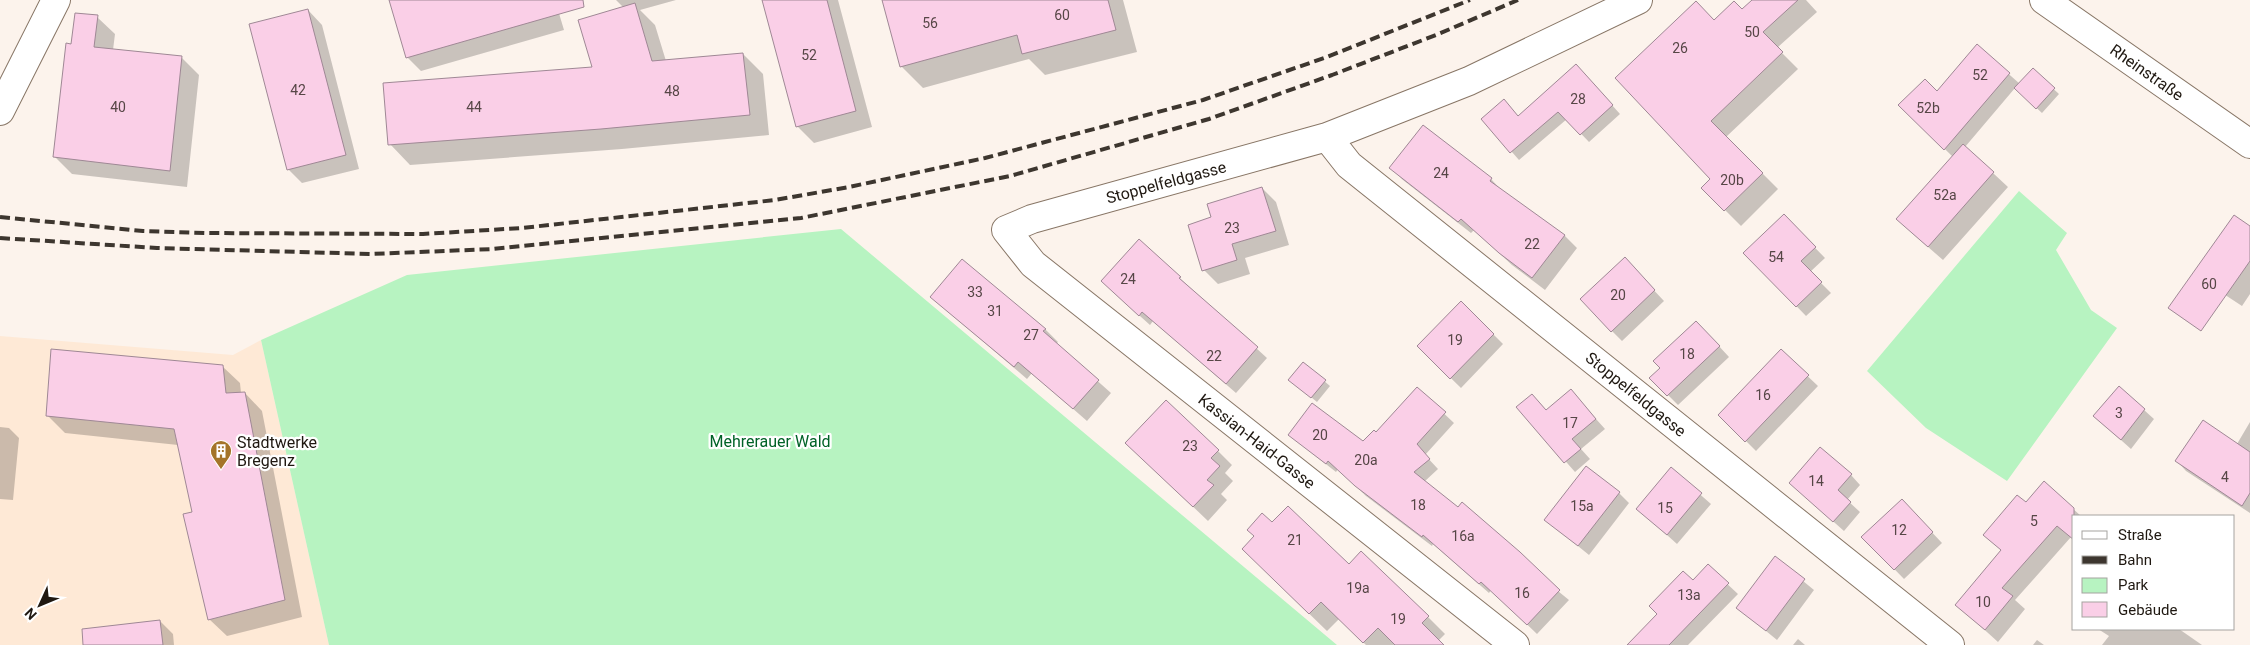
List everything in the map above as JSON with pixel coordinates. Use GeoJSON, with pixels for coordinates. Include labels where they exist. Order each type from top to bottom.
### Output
{"type":"FeatureCollection","features":[{"type":"Feature","properties":{"kind":"street"},"geometry":{"type":"LineString","coordinates":[[0,111],[56,0]]}},
{"type":"Feature","properties":{"kind":"street","name":"Stoppelfeldgasse"},"geometry":{"type":"LineString","coordinates":[[1006,230],[1032,219],[1327,137],[1469,81],[1638,0]]}},
{"type":"Feature","properties":{"kind":"street","name":"Rheinstraße"},"geometry":{"type":"LineString","coordinates":[[2044,0],[2250,144]]}},
{"type":"Feature","properties":{"kind":"street","name":"Stoppelfeldgasse"},"geometry":{"type":"LineString","coordinates":[[1327,137],[1349,165],[1950,645]]}},
{"type":"Feature","properties":{"kind":"street","name":"Kassian-Haid-Gasse"},"geometry":{"type":"LineString","coordinates":[[1006,230],[1034,264],[1515,645]]}},
{"type":"Feature","properties":{"kind":"shaded area"},"geometry":{"type":"Polygon","coordinates":[[[0,336],[233,355],[261,340],[329,645],[0,645],[0,336]]]}},
{"type":"Feature","properties":{"kind":"green space"},"geometry":{"type":"Polygon","coordinates":[[[2019,191],[2067,233],[2056,250],[2091,310],[2117,328],[2007,481],[1926,428],[1867,371],[2019,191]]]}},
{"type":"Feature","properties":{"kind":"green space","name":"Mehrerauer Wald"},"geometry":{"type":"Polygon","coordinates":[[[841,229],[1337,645],[329,645],[261,340],[407,275],[841,229]]]}},
{"type":"Feature","properties":{"kind":"building"},"geometry":{"type":"Polygon","coordinates":[[[389,0],[583,0],[584,7],[406,58],[389,0]]]}},
{"type":"Feature","properties":{"kind":"building"},"geometry":{"type":"Polygon","coordinates":[[[762,0],[827,0],[856,111],[796,127],[762,0]]]}},
{"type":"Feature","properties":{"kind":"building"},"geometry":{"type":"Polygon","coordinates":[[[882,0],[1108,0],[1116,30],[1022,54],[1017,35],[900,67],[882,0]]]}},
{"type":"Feature","properties":{"kind":"building"},"geometry":{"type":"Polygon","coordinates":[[[1752,0],[1798,0],[1763,32],[1783,52],[1711,121],[1763,173],[1724,211],[1701,188],[1710,179],[1615,78],[1696,1],[1714,20],[1734,1],[1742,9],[1752,0]]]}},
{"type":"Feature","properties":{"kind":"building"},"geometry":{"type":"Polygon","coordinates":[[[635,3],[652,61],[743,53],[750,115],[601,129],[388,145],[383,83],[592,67],[578,20],[635,3]]]}},
{"type":"Feature","properties":{"kind":"building"},"geometry":{"type":"Polygon","coordinates":[[[308,9],[346,155],[287,170],[249,24],[308,9]]]}},
{"type":"Feature","properties":{"kind":"building"},"geometry":{"type":"Polygon","coordinates":[[[75,13],[98,15],[94,47],[182,56],[170,171],[53,157],[66,43],[71,44],[75,13]]]}},
{"type":"Feature","properties":{"kind":"building"},"geometry":{"type":"Polygon","coordinates":[[[1977,44],[2010,73],[1944,150],[1898,105],[1925,79],[1937,91],[1977,44]]]}},
{"type":"Feature","properties":{"kind":"building"},"geometry":{"type":"Polygon","coordinates":[[[1576,64],[1613,105],[1580,135],[1558,112],[1510,153],[1481,119],[1504,99],[1518,116],[1576,64]]]}},
{"type":"Feature","properties":{"kind":"building"},"geometry":{"type":"Polygon","coordinates":[[[2033,68],[2055,88],[2036,109],[2014,88],[2033,68]]]}},
{"type":"Feature","properties":{"kind":"building"},"geometry":{"type":"Polygon","coordinates":[[[1423,125],[1492,178],[1490,181],[1565,235],[1532,278],[1499,253],[1461,219],[1458,222],[1389,168],[1423,125]]]}},
{"type":"Feature","properties":{"kind":"building"},"geometry":{"type":"Polygon","coordinates":[[[1963,144],[1994,172],[1928,247],[1896,219],[1963,144]]]}},
{"type":"Feature","properties":{"kind":"building"},"geometry":{"type":"Polygon","coordinates":[[[1262,187],[1276,231],[1232,244],[1237,260],[1202,271],[1188,225],[1211,217],[1207,204],[1262,187]]]}},
{"type":"Feature","properties":{"kind":"building"},"geometry":{"type":"Polygon","coordinates":[[[1784,214],[1816,247],[1801,261],[1822,282],[1796,307],[1743,253],[1784,214]]]}},
{"type":"Feature","properties":{"kind":"building"},"geometry":{"type":"Polygon","coordinates":[[[2234,215],[2250,226],[2250,261],[2201,331],[2168,308],[2234,215]]]}},
{"type":"Feature","properties":{"kind":"building"},"geometry":{"type":"Polygon","coordinates":[[[1139,239],[1181,277],[1179,278],[1258,347],[1226,384],[1142,312],[1139,316],[1101,281],[1139,239]]]}},
{"type":"Feature","properties":{"kind":"building"},"geometry":{"type":"Polygon","coordinates":[[[1625,257],[1655,290],[1611,332],[1580,299],[1625,257]]]}},
{"type":"Feature","properties":{"kind":"building"},"geometry":{"type":"Polygon","coordinates":[[[962,259],[1046,329],[1043,331],[1099,380],[1073,409],[1018,362],[1014,367],[930,297],[962,259]]]}},
{"type":"Feature","properties":{"kind":"building"},"geometry":{"type":"Polygon","coordinates":[[[1461,301],[1494,334],[1450,379],[1417,346],[1461,301]]]}},
{"type":"Feature","properties":{"kind":"building"},"geometry":{"type":"Polygon","coordinates":[[[1696,321],[1720,346],[1667,396],[1649,378],[1660,368],[1653,361],[1696,321]]]}},
{"type":"Feature","properties":{"kind":"building","name":"Stadtwerke Bregenz"},"geometry":{"type":"Polygon","coordinates":[[[51,349],[223,365],[226,393],[245,392],[285,600],[208,620],[183,514],[192,512],[174,429],[46,416],[51,349]]]}},
{"type":"Feature","properties":{"kind":"building"},"geometry":{"type":"Polygon","coordinates":[[[1781,349],[1809,375],[1745,442],[1718,415],[1781,349]]]}},
{"type":"Feature","properties":{"kind":"building"},"geometry":{"type":"Polygon","coordinates":[[[1303,362],[1326,380],[1311,398],[1288,380],[1303,362]]]}},
{"type":"Feature","properties":{"kind":"building"},"geometry":{"type":"Polygon","coordinates":[[[2119,386],[2145,409],[2121,440],[2093,416],[2119,386]]]}},
{"type":"Feature","properties":{"kind":"building"},"geometry":{"type":"Polygon","coordinates":[[[1417,387],[1446,412],[1417,444],[1430,459],[1414,472],[1458,507],[1462,502],[1520,552],[1560,590],[1527,625],[1481,582],[1479,584],[1423,535],[1422,537],[1355,486],[1328,461],[1326,464],[1288,435],[1312,403],[1363,441],[1374,430],[1376,432],[1417,387]]]}},
{"type":"Feature","properties":{"kind":"building"},"geometry":{"type":"Polygon","coordinates":[[[1571,389],[1596,419],[1572,439],[1581,449],[1564,463],[1516,407],[1532,394],[1546,410],[1571,389]]]}},
{"type":"Feature","properties":{"kind":"building"},"geometry":{"type":"Polygon","coordinates":[[[1166,400],[1219,450],[1211,458],[1220,466],[1207,480],[1214,485],[1193,507],[1125,443],[1166,400]]]}},
{"type":"Feature","properties":{"kind":"building"},"geometry":{"type":"Polygon","coordinates":[[[2203,420],[2250,452],[2250,493],[2242,506],[2175,461],[2203,420]]]}},
{"type":"Feature","properties":{"kind":"building"},"geometry":{"type":"Polygon","coordinates":[[[1820,447],[1852,474],[1838,490],[1851,502],[1833,522],[1789,483],[1820,447]]]}},
{"type":"Feature","properties":{"kind":"building"},"geometry":{"type":"Polygon","coordinates":[[[1586,466],[1620,492],[1578,546],[1544,520],[1586,466]]]}},
{"type":"Feature","properties":{"kind":"building"},"geometry":{"type":"Polygon","coordinates":[[[1671,467],[1702,493],[1667,535],[1636,509],[1671,467]]]}},
{"type":"Feature","properties":{"kind":"building"},"geometry":{"type":"Polygon","coordinates":[[[2044,481],[2074,508],[2074,515],[2072,515],[2072,538],[2057,526],[2002,588],[2013,596],[1985,630],[1955,605],[2001,550],[1983,535],[2017,495],[2026,502],[2044,481]]]}},
{"type":"Feature","properties":{"kind":"building"},"geometry":{"type":"Polygon","coordinates":[[[1902,499],[1933,532],[1894,570],[1861,537],[1902,499]]]}},
{"type":"Feature","properties":{"kind":"building"},"geometry":{"type":"Polygon","coordinates":[[[1288,506],[1349,564],[1361,551],[1429,616],[1422,623],[1444,645],[1395,645],[1378,628],[1363,643],[1321,602],[1309,614],[1242,549],[1254,536],[1247,530],[1262,513],[1272,522],[1288,506]]]}},
{"type":"Feature","properties":{"kind":"building"},"geometry":{"type":"Polygon","coordinates":[[[1775,556],[1805,579],[1766,631],[1736,608],[1775,556]]]}},
{"type":"Feature","properties":{"kind":"building"},"geometry":{"type":"Polygon","coordinates":[[[1708,564],[1729,583],[1669,645],[1627,645],[1657,614],[1649,606],[1683,571],[1693,580],[1708,564]]]}},
{"type":"Feature","properties":{"kind":"building"},"geometry":{"type":"Polygon","coordinates":[[[160,620],[163,645],[83,645],[82,629],[160,620]]]}},
{"type":"Feature","properties":{"kind":"railway"},"geometry":{"type":"LineString","coordinates":[[0,217],[143,231],[423,234],[522,228],[775,200],[849,187],[985,158],[1203,100],[1327,57],[1470,0]]}},
{"type":"Feature","properties":{"kind":"railway"},"geometry":{"type":"LineString","coordinates":[[0,238],[157,248],[371,254],[493,249],[801,218],[1010,176],[1209,119],[1436,35],[1518,0]]}},
{"type":"Feature","properties":{"kind":"place","name":"Stadtwerke Bregenz"},"geometry":{"type":"Point","coordinates":[221,470]}}]}
